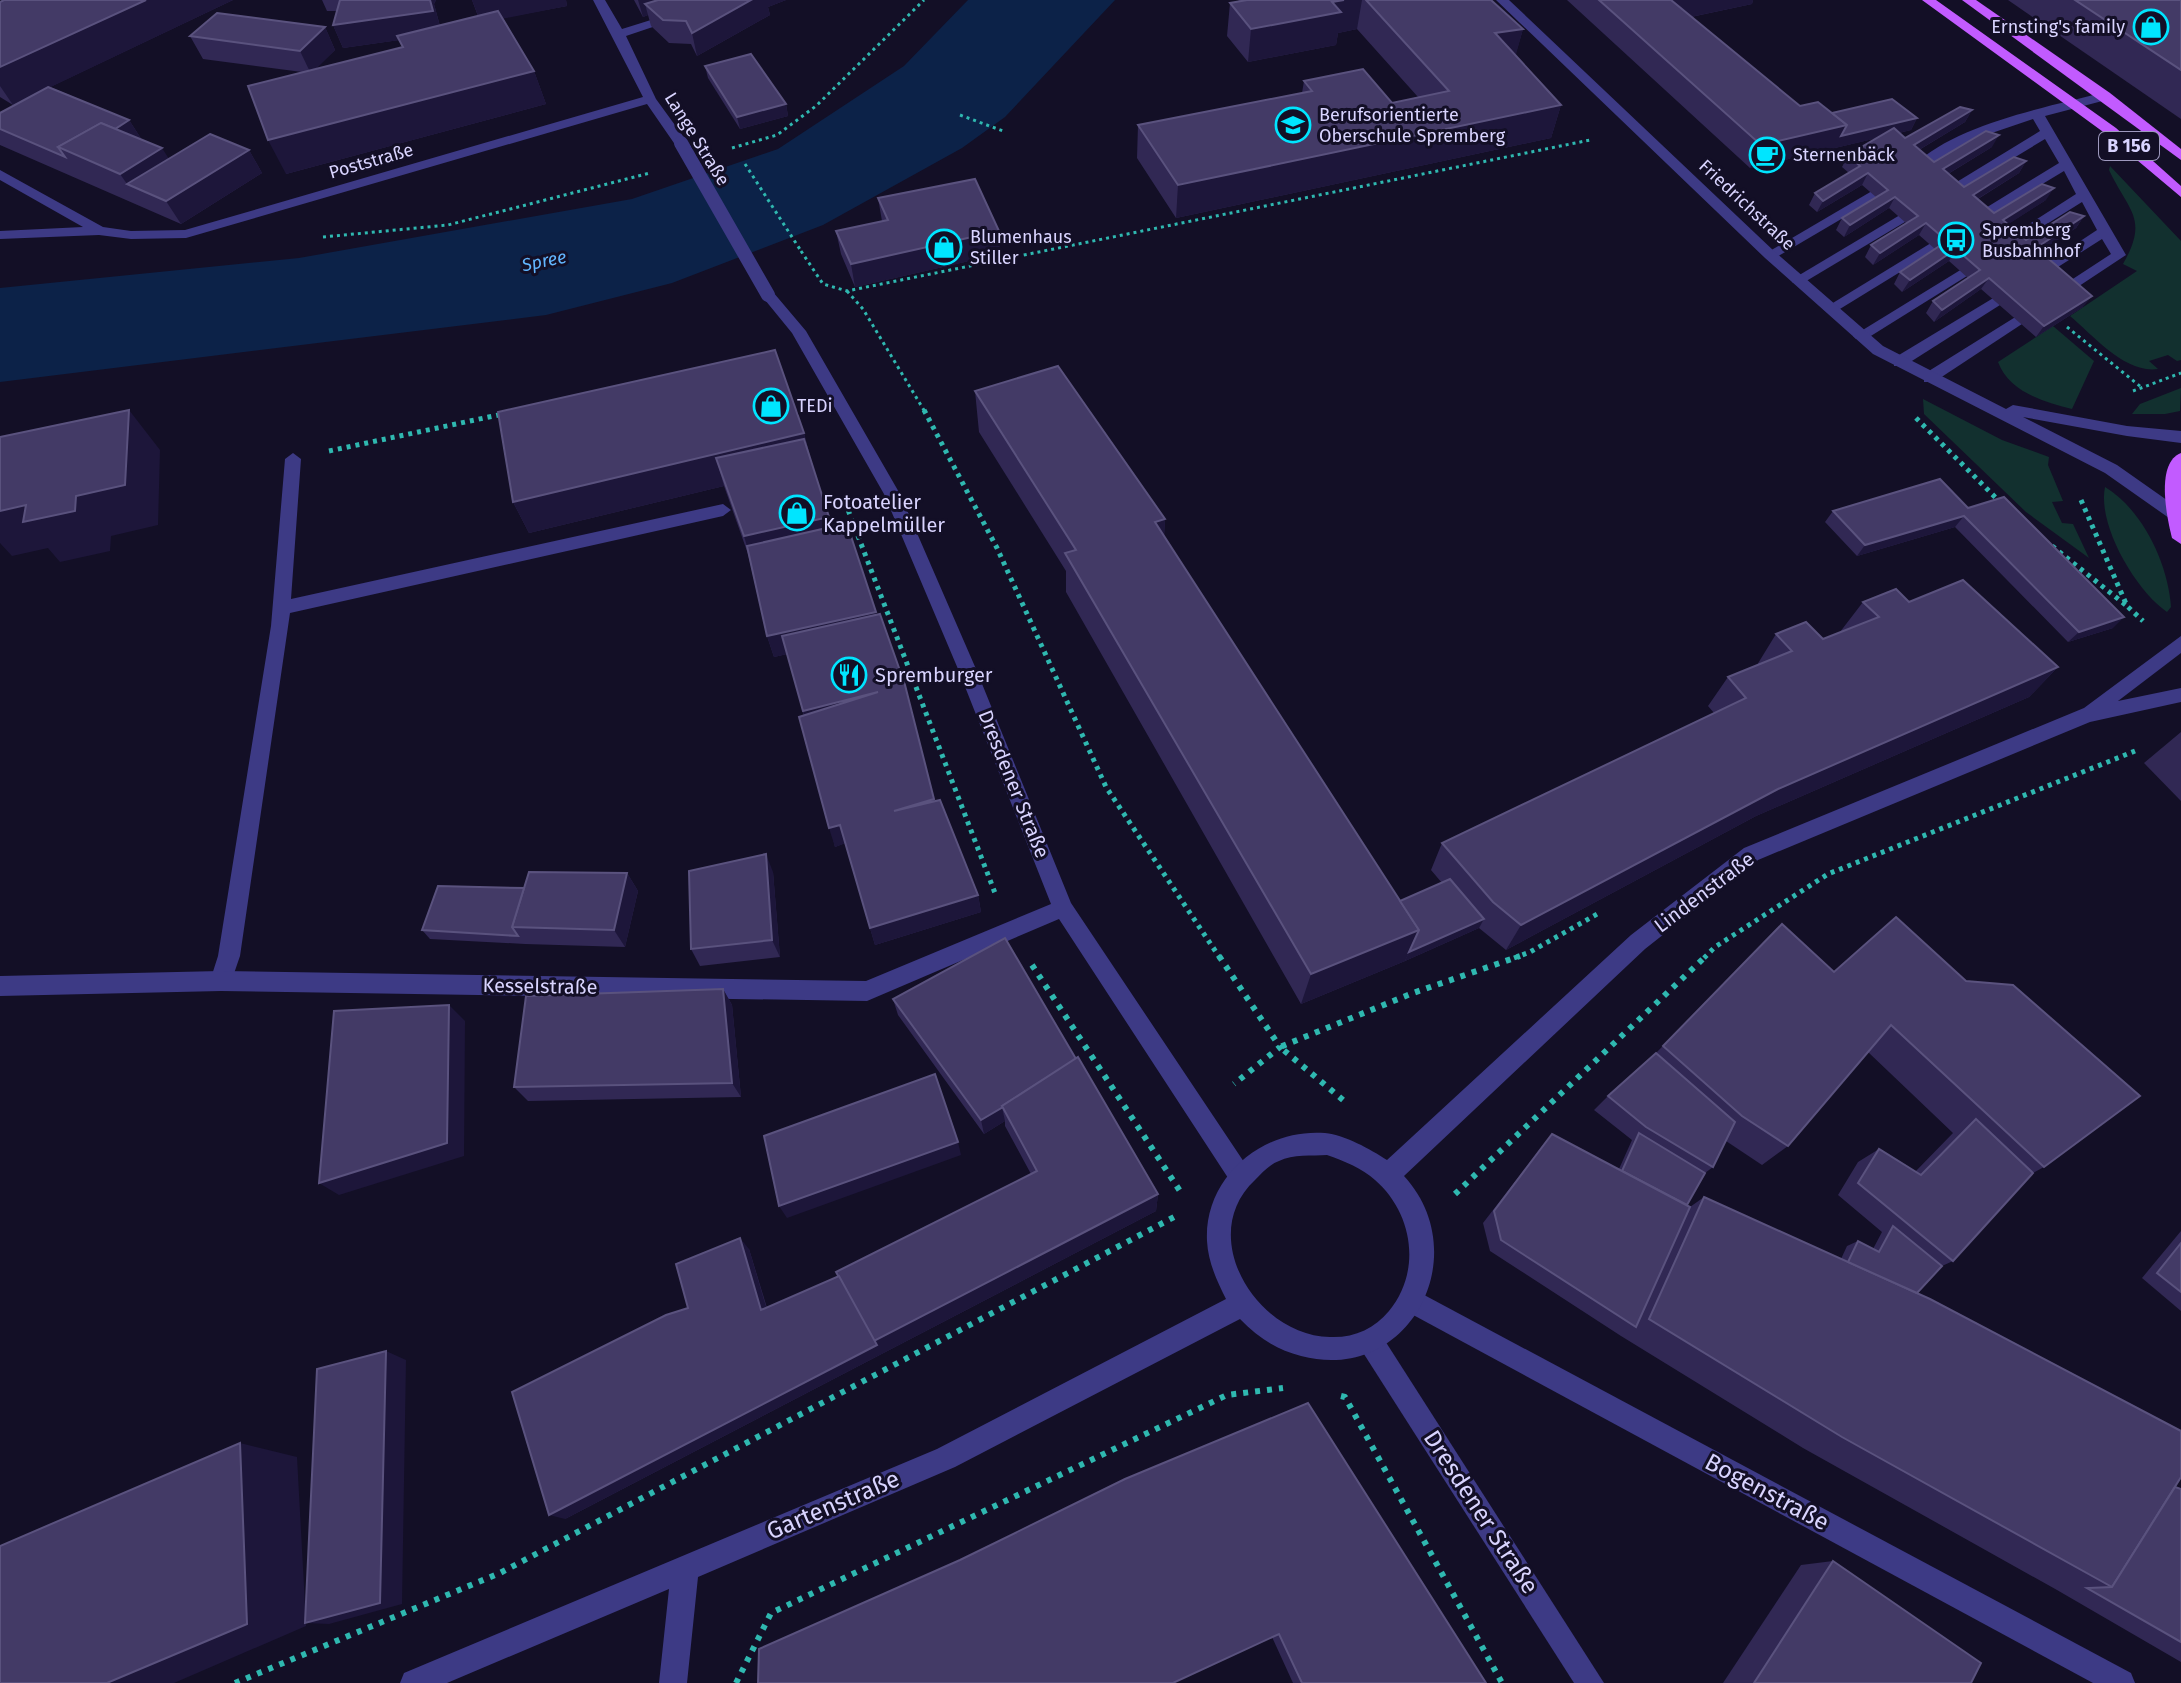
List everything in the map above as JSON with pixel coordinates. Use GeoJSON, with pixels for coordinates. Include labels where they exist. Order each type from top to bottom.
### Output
{"type":"FeatureCollection","features":[{"type":"Feature","properties":{"kind":"main road","name":"B 156"},"geometry":{"type":"LineString","coordinates":[[1928,0],[2074,104],[2148,161],[2181,193]]}},
{"type":"Feature","properties":{"kind":"main road","name":"B 156"},"geometry":{"type":"LineString","coordinates":[[1968,0],[2105,96],[2181,156]]}},
{"type":"Feature","properties":{"kind":"main road"},"geometry":{"type":"LineString","coordinates":[[2181,459],[2176,469],[2172,505],[2181,538]]}},
{"type":"Feature","properties":{"kind":"street","name":"Lange Straße"},"geometry":{"type":"LineString","coordinates":[[599,0],[650,99],[681,143],[768,295]]}},
{"type":"Feature","properties":{"kind":"street"},"geometry":{"type":"LineString","coordinates":[[619,34],[727,0]]}},
{"type":"Feature","properties":{"kind":"street","name":"Friedrichstraße"},"geometry":{"type":"LineString","coordinates":[[1502,0],[1770,255],[1861,336],[1929,378],[2111,469],[2175,514]]}},
{"type":"Feature","properties":{"kind":"street"},"geometry":{"type":"LineString","coordinates":[[1920,166],[1975,134],[2105,96]]}},
{"type":"Feature","properties":{"kind":"street","name":"Poststraße"},"geometry":{"type":"LineString","coordinates":[[0,235],[99,231],[131,235],[186,234],[650,99]]}},
{"type":"Feature","properties":{"kind":"street"},"geometry":{"type":"LineString","coordinates":[[2037,114],[2119,255],[2064,291]]}},
{"type":"Feature","properties":{"kind":"street"},"geometry":{"type":"LineString","coordinates":[[1949,191],[2048,132]]}},
{"type":"Feature","properties":{"kind":"street"},"geometry":{"type":"LineString","coordinates":[[1978,217],[2066,164]]}},
{"type":"Feature","properties":{"kind":"street"},"geometry":{"type":"LineString","coordinates":[[0,174],[99,231]]}},
{"type":"Feature","properties":{"kind":"street"},"geometry":{"type":"LineString","coordinates":[[1770,255],[1872,195]]}},
{"type":"Feature","properties":{"kind":"street"},"geometry":{"type":"LineString","coordinates":[[2008,242],[2084,195]]}},
{"type":"Feature","properties":{"kind":"street"},"geometry":{"type":"LineString","coordinates":[[1798,280],[1900,219]]}},
{"type":"Feature","properties":{"kind":"street"},"geometry":{"type":"LineString","coordinates":[[2042,271],[2105,231]]}},
{"type":"Feature","properties":{"kind":"street"},"geometry":{"type":"LineString","coordinates":[[1830,309],[1931,247]]}},
{"type":"Feature","properties":{"kind":"street"},"geometry":{"type":"LineString","coordinates":[[1861,336],[1962,273]]}},
{"type":"Feature","properties":{"kind":"street","name":"Dresdener Straße"},"geometry":{"type":"LineString","coordinates":[[768,295],[798,331],[892,494],[967,669],[1063,908],[1240,1176]]}},
{"type":"Feature","properties":{"kind":"street"},"geometry":{"type":"LineString","coordinates":[[1899,362],[1995,302]]}},
{"type":"Feature","properties":{"kind":"street"},"geometry":{"type":"LineString","coordinates":[[1929,378],[2017,321]]}},
{"type":"Feature","properties":{"kind":"street","name":"Friedrichstraße"},"geometry":{"type":"LineString","coordinates":[[1989,406],[2127,431],[2181,437]]}},
{"type":"Feature","properties":{"kind":"street"},"geometry":{"type":"LineString","coordinates":[[221,981],[229,956],[281,608],[293,459]]}},
{"type":"Feature","properties":{"kind":"street"},"geometry":{"type":"LineString","coordinates":[[281,608],[723,510]]}},
{"type":"Feature","properties":{"kind":"street","name":"Lindenstraße"},"geometry":{"type":"LineString","coordinates":[[2087,715],[2181,643]]}},
{"type":"Feature","properties":{"kind":"street","name":"Lindenstraße"},"geometry":{"type":"LineString","coordinates":[[1388,1175],[1638,942],[1751,854],[2087,715],[2181,695]]}},
{"type":"Feature","properties":{"kind":"street","name":"Kesselstraße"},"geometry":{"type":"LineString","coordinates":[[0,986],[221,981],[867,991],[1063,908]]}},
{"type":"Feature","properties":{"kind":"street"},"geometry":{"type":"LineString","coordinates":[[1327,1144],[1360,1155],[1388,1175],[1409,1202],[1422,1234],[1423,1268],[1413,1301],[1396,1325],[1371,1342],[1338,1351],[1302,1347],[1269,1331],[1241,1305],[1224,1273],[1218,1238],[1224,1205],[1240,1176],[1264,1156],[1279,1150],[1294,1145],[1327,1144]]}},
{"type":"Feature","properties":{"kind":"street","name":"Bogenstraße"},"geometry":{"type":"LineString","coordinates":[[1413,1301],[2121,1683]]}},
{"type":"Feature","properties":{"kind":"street","name":"Gartenstraße"},"geometry":{"type":"LineString","coordinates":[[414,1683],[946,1458],[1241,1305]]}},
{"type":"Feature","properties":{"kind":"street","name":"Dresdener Straße"},"geometry":{"type":"LineString","coordinates":[[1371,1342],[1590,1683]]}},
{"type":"Feature","properties":{"kind":"street"},"geometry":{"type":"LineString","coordinates":[[673,1683],[685,1567]]}},
{"type":"Feature","properties":{"kind":"path"},"geometry":{"type":"LineString","coordinates":[[727,135],[733,148],[777,135],[816,106],[924,0]]}},
{"type":"Feature","properties":{"kind":"path"},"geometry":{"type":"LineString","coordinates":[[960,115],[1003,131]]}},
{"type":"Feature","properties":{"kind":"path"},"geometry":{"type":"LineString","coordinates":[[743,161],[823,284],[847,291],[1601,138]]}},
{"type":"Feature","properties":{"kind":"path"},"geometry":{"type":"LineString","coordinates":[[314,238],[462,222],[656,171]]}},
{"type":"Feature","properties":{"kind":"path"},"geometry":{"type":"LineString","coordinates":[[847,291],[863,309],[919,401],[997,548],[1106,787],[1280,1047]]}},
{"type":"Feature","properties":{"kind":"path"},"geometry":{"type":"LineString","coordinates":[[293,459],[508,413]]}},
{"type":"Feature","properties":{"kind":"path"},"geometry":{"type":"LineString","coordinates":[[1457,1195],[1715,947],[1828,874],[2141,748]]}},
{"type":"Feature","properties":{"kind":"path"},"geometry":{"type":"LineString","coordinates":[[235,1683],[500,1573],[982,1316],[1191,1209]]}},
{"type":"Feature","properties":{"kind":"path"},"geometry":{"type":"LineString","coordinates":[[736,1683],[771,1613],[1227,1395],[1288,1388]]}},
{"type":"Feature","properties":{"kind":"green space"},"geometry":{"type":"Polygon","coordinates":[[[2110,166],[2181,241],[2181,360],[2168,355],[2149,361],[2158,369],[2134,366],[2122,359],[2070,316],[2137,271],[2123,264],[2135,236],[2135,225],[2129,206],[2109,170],[2110,166]]]}},
{"type":"Feature","properties":{"kind":"green space"},"geometry":{"type":"Polygon","coordinates":[[[2053,326],[2094,361],[2072,409],[2039,399],[2019,388],[2010,381],[1998,362],[2053,326]]]}},
{"type":"Feature","properties":{"kind":"green space"},"geometry":{"type":"Polygon","coordinates":[[[2181,388],[2180,411],[2132,414],[2140,404],[2181,388]]]}},
{"type":"Feature","properties":{"kind":"green space"},"geometry":{"type":"Polygon","coordinates":[[[1923,399],[2002,440],[2049,457],[2048,465],[2063,501],[2052,502],[2062,523],[2073,524],[2089,558],[2026,512],[1924,414],[1923,399]]]}},
{"type":"Feature","properties":{"kind":"green space"},"geometry":{"type":"Polygon","coordinates":[[[2105,487],[2131,509],[2159,556],[2169,590],[2171,607],[2167,612],[2143,589],[2121,556],[2107,520],[2105,487]]]}},
{"type":"Feature","properties":{"kind":"water","name":"Spree"},"geometry":{"type":"Polygon","coordinates":[[[968,0],[1115,0],[1005,117],[962,148],[823,225],[672,283],[546,315],[0,382],[0,288],[299,258],[632,199],[778,149],[904,66],[968,0]]]}},
{"type":"Feature","properties":{"kind":"building"},"geometry":{"type":"Polygon","coordinates":[[[146,0],[0,67],[0,2],[146,0]]]}},
{"type":"Feature","properties":{"kind":"building"},"geometry":{"type":"Polygon","coordinates":[[[340,0],[430,0],[433,11],[333,25],[340,0]]]}},
{"type":"Feature","properties":{"kind":"building"},"geometry":{"type":"Polygon","coordinates":[[[658,0],[751,0],[692,33],[686,21],[663,20],[645,4],[658,0]]]}},
{"type":"Feature","properties":{"kind":"building"},"geometry":{"type":"Polygon","coordinates":[[[1247,0],[1344,0],[1332,2],[1341,12],[1251,29],[1230,3],[1247,0]]]}},
{"type":"Feature","properties":{"kind":"building"},"geometry":{"type":"Polygon","coordinates":[[[1366,0],[1491,0],[1523,29],[1495,33],[1561,105],[1178,185],[1138,125],[1312,91],[1304,81],[1363,69],[1392,103],[1449,91],[1366,0]]]}},
{"type":"Feature","properties":{"kind":"building"},"geometry":{"type":"Polygon","coordinates":[[[1599,0],[1671,0],[1800,106],[1818,102],[1847,125],[1761,145],[1599,0]]]}},
{"type":"Feature","properties":{"kind":"building"},"geometry":{"type":"Polygon","coordinates":[[[2075,0],[2181,0],[2181,70],[2075,0]]]}},
{"type":"Feature","properties":{"kind":"building"},"geometry":{"type":"Polygon","coordinates":[[[498,11],[534,71],[268,140],[248,86],[403,47],[397,36],[498,11]]]}},
{"type":"Feature","properties":{"kind":"building"},"geometry":{"type":"Polygon","coordinates":[[[217,13],[325,27],[300,51],[190,36],[217,13]]]}},
{"type":"Feature","properties":{"kind":"building"},"geometry":{"type":"Polygon","coordinates":[[[751,54],[786,104],[737,117],[705,66],[751,54]]]}},
{"type":"Feature","properties":{"kind":"building"},"geometry":{"type":"Polygon","coordinates":[[[48,87],[129,120],[115,129],[101,123],[58,147],[65,157],[0,129],[0,113],[48,87]]]}},
{"type":"Feature","properties":{"kind":"building"},"geometry":{"type":"Polygon","coordinates":[[[1892,99],[1917,118],[1841,136],[1847,125],[1832,113],[1892,99]]]}},
{"type":"Feature","properties":{"kind":"building"},"geometry":{"type":"Polygon","coordinates":[[[1960,107],[1972,110],[1914,145],[1934,162],[1986,131],[1999,135],[1943,169],[1964,187],[2014,157],[2026,161],[1973,195],[1994,213],[2042,184],[2054,188],[2003,220],[2026,240],[2070,212],[2084,216],[2036,248],[2092,296],[2044,326],[1989,278],[1942,310],[1933,301],[1980,270],[1956,249],[1910,280],[1900,272],[1947,241],[1926,223],[1880,253],[1871,245],[1918,216],[1895,197],[1850,225],[1842,218],[1888,190],[1868,173],[1823,201],[1815,193],[1860,166],[1848,155],[1894,128],[1905,138],[1960,107]]]}},
{"type":"Feature","properties":{"kind":"building"},"geometry":{"type":"Polygon","coordinates":[[[101,123],[162,148],[120,174],[58,147],[101,123]]]}},
{"type":"Feature","properties":{"kind":"building"},"geometry":{"type":"Polygon","coordinates":[[[210,134],[249,150],[166,201],[127,184],[210,134]]]}},
{"type":"Feature","properties":{"kind":"building"},"geometry":{"type":"Polygon","coordinates":[[[975,179],[999,231],[851,264],[836,231],[888,220],[878,198],[975,179]]]}},
{"type":"Feature","properties":{"kind":"building"},"geometry":{"type":"Polygon","coordinates":[[[775,350],[804,433],[513,502],[498,412],[775,350]]]}},
{"type":"Feature","properties":{"kind":"building"},"geometry":{"type":"Polygon","coordinates":[[[1058,366],[1165,519],[1155,522],[1419,930],[1311,974],[1065,553],[1076,550],[975,391],[1058,366]]]}},
{"type":"Feature","properties":{"kind":"building"},"geometry":{"type":"Polygon","coordinates":[[[129,410],[125,485],[76,496],[75,511],[23,522],[26,505],[0,511],[0,437],[129,410]]]}},
{"type":"Feature","properties":{"kind":"building"},"geometry":{"type":"Polygon","coordinates":[[[804,439],[829,517],[744,536],[716,458],[804,439]]]}},
{"type":"Feature","properties":{"kind":"building"},"geometry":{"type":"Polygon","coordinates":[[[1940,479],[1968,508],[2004,497],[2124,617],[2079,632],[1964,516],[1865,545],[1833,511],[1940,479]]]}},
{"type":"Feature","properties":{"kind":"building"},"geometry":{"type":"Polygon","coordinates":[[[846,521],[876,612],[767,636],[747,546],[846,521]]]}},
{"type":"Feature","properties":{"kind":"building"},"geometry":{"type":"Polygon","coordinates":[[[1963,580],[2058,667],[1778,789],[1521,925],[1493,902],[1442,843],[1746,698],[1728,677],[1792,651],[1776,634],[1806,622],[1823,639],[1879,617],[1863,602],[1896,589],[1909,602],[1963,580]]]}},
{"type":"Feature","properties":{"kind":"building"},"geometry":{"type":"Polygon","coordinates":[[[880,614],[905,685],[934,799],[894,811],[940,800],[978,895],[870,928],[840,825],[829,828],[799,717],[878,692],[803,711],[782,636],[880,614]]]}},
{"type":"Feature","properties":{"kind":"building"},"geometry":{"type":"Polygon","coordinates":[[[766,854],[772,940],[691,949],[689,871],[766,854]]]}},
{"type":"Feature","properties":{"kind":"building"},"geometry":{"type":"Polygon","coordinates":[[[529,872],[627,873],[614,930],[512,927],[529,872]]]}},
{"type":"Feature","properties":{"kind":"building"},"geometry":{"type":"Polygon","coordinates":[[[1450,879],[1484,919],[1409,952],[1419,930],[1400,901],[1450,879]]]}},
{"type":"Feature","properties":{"kind":"building"},"geometry":{"type":"Polygon","coordinates":[[[438,886],[524,888],[512,927],[518,936],[422,930],[438,886]]]}},
{"type":"Feature","properties":{"kind":"building"},"geometry":{"type":"Polygon","coordinates":[[[1896,917],[1966,981],[2013,985],[2140,1096],[2044,1167],[1891,1025],[1788,1146],[1742,1116],[1663,1046],[1782,924],[1834,972],[1896,917]]]}},
{"type":"Feature","properties":{"kind":"building"},"geometry":{"type":"Polygon","coordinates":[[[1005,938],[1076,1059],[981,1120],[893,999],[1005,938]]]}},
{"type":"Feature","properties":{"kind":"building"},"geometry":{"type":"Polygon","coordinates":[[[723,989],[732,1083],[514,1087],[526,996],[723,989]]]}},
{"type":"Feature","properties":{"kind":"building"},"geometry":{"type":"Polygon","coordinates":[[[449,1005],[447,1143],[319,1183],[334,1011],[449,1005]]]}},
{"type":"Feature","properties":{"kind":"building"},"geometry":{"type":"Polygon","coordinates":[[[1656,1053],[1735,1122],[1713,1167],[1646,1127],[1608,1096],[1656,1053]]]}},
{"type":"Feature","properties":{"kind":"building"},"geometry":{"type":"Polygon","coordinates":[[[1078,1057],[1158,1194],[874,1341],[836,1272],[1037,1171],[1002,1106],[1078,1057]]]}},
{"type":"Feature","properties":{"kind":"building"},"geometry":{"type":"Polygon","coordinates":[[[935,1074],[958,1142],[779,1206],[764,1136],[935,1074]]]}},
{"type":"Feature","properties":{"kind":"building"},"geometry":{"type":"Polygon","coordinates":[[[1976,1119],[2033,1173],[1953,1261],[1858,1183],[1879,1149],[1921,1175],[1976,1119]]]}},
{"type":"Feature","properties":{"kind":"building"},"geometry":{"type":"Polygon","coordinates":[[[1639,1133],[1705,1173],[1687,1205],[1622,1171],[1639,1133]]]}},
{"type":"Feature","properties":{"kind":"building"},"geometry":{"type":"Polygon","coordinates":[[[1552,1134],[1690,1207],[1636,1327],[1501,1240],[1494,1211],[1552,1134]]]}},
{"type":"Feature","properties":{"kind":"building"},"geometry":{"type":"Polygon","coordinates":[[[1704,1197],[1930,1299],[2181,1431],[2181,1477],[2112,1587],[1842,1437],[1649,1319],[1704,1197]]]}},
{"type":"Feature","properties":{"kind":"building"},"geometry":{"type":"Polygon","coordinates":[[[1893,1226],[1942,1266],[1917,1293],[1848,1262],[1858,1241],[1879,1252],[1893,1226]]]}},
{"type":"Feature","properties":{"kind":"building"},"geometry":{"type":"Polygon","coordinates":[[[740,1238],[761,1310],[839,1276],[877,1345],[549,1515],[512,1392],[666,1315],[688,1308],[676,1264],[740,1238]]]}},
{"type":"Feature","properties":{"kind":"building"},"geometry":{"type":"Polygon","coordinates":[[[2181,1243],[2181,1292],[2157,1273],[2181,1243]]]}},
{"type":"Feature","properties":{"kind":"building"},"geometry":{"type":"Polygon","coordinates":[[[386,1351],[380,1603],[305,1623],[317,1369],[386,1351]]]}},
{"type":"Feature","properties":{"kind":"building"},"geometry":{"type":"Polygon","coordinates":[[[1308,1403],[1486,1683],[1302,1683],[1279,1634],[1173,1683],[758,1683],[759,1649],[960,1560],[1125,1479],[1308,1403]]]}},
{"type":"Feature","properties":{"kind":"building"},"geometry":{"type":"Polygon","coordinates":[[[240,1443],[247,1624],[107,1683],[0,1683],[0,1546],[240,1443]]]}},
{"type":"Feature","properties":{"kind":"building"},"geometry":{"type":"Polygon","coordinates":[[[2175,1487],[2181,1489],[2181,1642],[2087,1588],[2112,1587],[2175,1487]]]}},
{"type":"Feature","properties":{"kind":"building"},"geometry":{"type":"Polygon","coordinates":[[[1833,1561],[1981,1663],[1971,1683],[1754,1683],[1833,1561]]]}},
{"type":"Feature","properties":{"kind":"place","name":"Ernsting's family"},"geometry":{"type":"Point","coordinates":[2151,27]}},
{"type":"Feature","properties":{"kind":"place","name":"Berufsorientierte Oberschule Spremberg"},"geometry":{"type":"Point","coordinates":[1293,125]}},
{"type":"Feature","properties":{"kind":"place","name":"Sternenbäck"},"geometry":{"type":"Point","coordinates":[1767,155]}},
{"type":"Feature","properties":{"kind":"place","name":"Spremberg Busbahnhof"},"geometry":{"type":"Point","coordinates":[1956,240]}},
{"type":"Feature","properties":{"kind":"place","name":"Blumenhaus Stiller"},"geometry":{"type":"Point","coordinates":[944,247]}},
{"type":"Feature","properties":{"kind":"place","name":"TEDi"},"geometry":{"type":"Point","coordinates":[771,406]}},
{"type":"Feature","properties":{"kind":"place","name":"Fotoatelier Kappelmüller"},"geometry":{"type":"Point","coordinates":[797,513]}},
{"type":"Feature","properties":{"kind":"place","name":"Spremburger"},"geometry":{"type":"Point","coordinates":[849,675]}}]}
